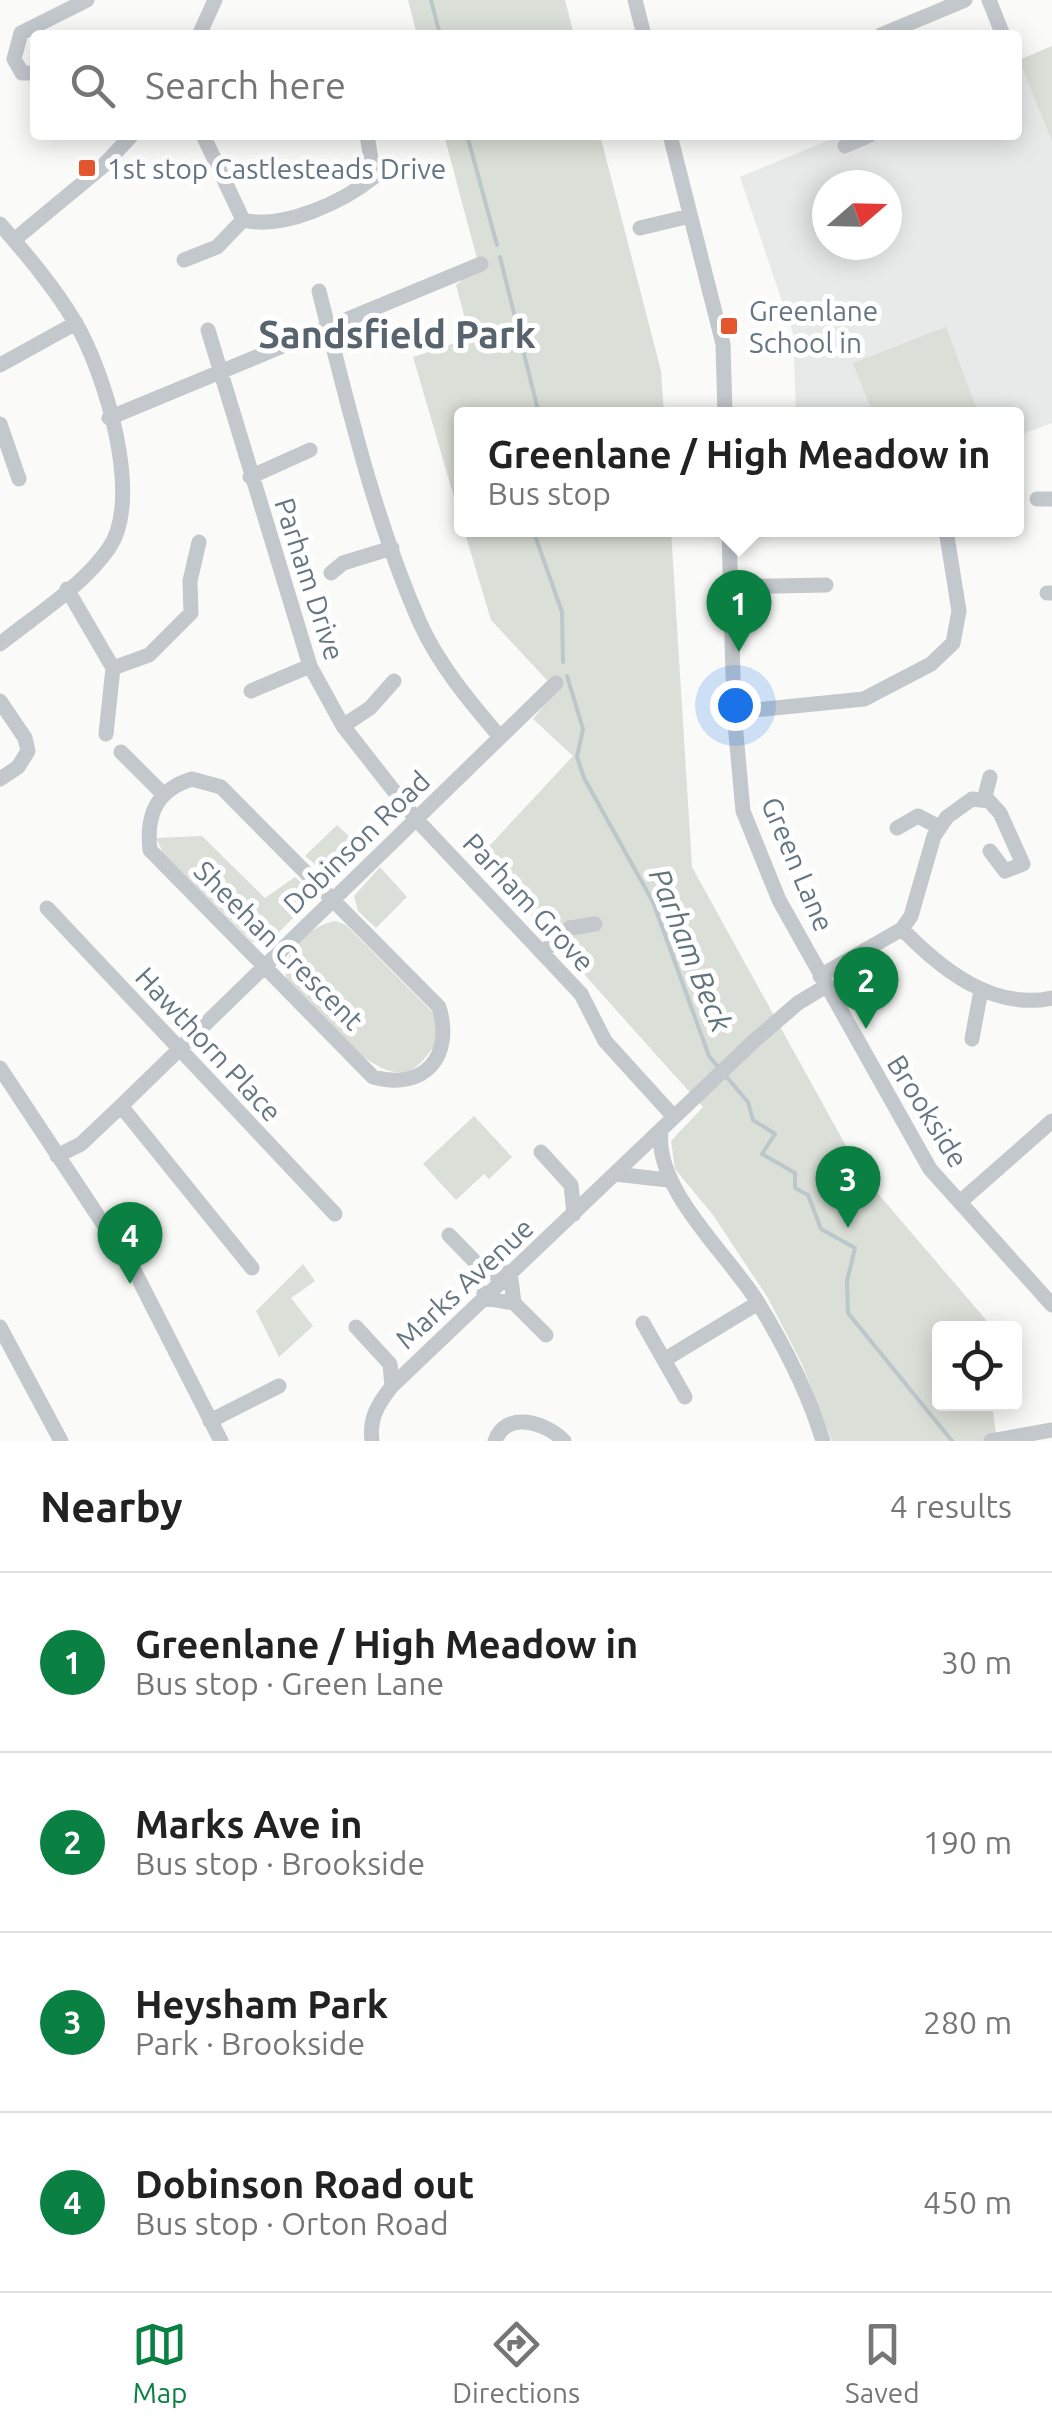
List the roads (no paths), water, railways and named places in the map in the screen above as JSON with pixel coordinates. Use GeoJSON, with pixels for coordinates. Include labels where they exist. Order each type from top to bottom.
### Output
{"type":"FeatureCollection","features":[{"type":"Feature","properties":{"kind":"street"},"geometry":{"type":"LineString","coordinates":[[30,73],[22,74],[14,59],[21,33],[86,0]]}},
{"type":"Feature","properties":{"kind":"street"},"geometry":{"type":"LineString","coordinates":[[201,30],[216,0]]}},
{"type":"Feature","properties":{"kind":"street"},"geometry":{"type":"LineString","coordinates":[[635,0],[643,30]]}},
{"type":"Feature","properties":{"kind":"street"},"geometry":{"type":"LineString","coordinates":[[893,30],[966,0]]}},
{"type":"Feature","properties":{"kind":"street"},"geometry":{"type":"LineString","coordinates":[[988,0],[1002,30]]}},
{"type":"Feature","properties":{"kind":"street"},"geometry":{"type":"LineString","coordinates":[[14,240],[102,167],[127,140]]}},
{"type":"Feature","properties":{"kind":"street"},"geometry":{"type":"LineString","coordinates":[[204,140],[243,220]]}},
{"type":"Feature","properties":{"kind":"street"},"geometry":{"type":"LineString","coordinates":[[184,260],[217,246],[243,220],[270,222],[355,192],[374,177],[369,140]]}},
{"type":"Feature","properties":{"kind":"street"},"geometry":{"type":"LineString","coordinates":[[671,140],[723,344],[725,407]]}},
{"type":"Feature","properties":{"kind":"street"},"geometry":{"type":"LineString","coordinates":[[845,146],[859,140]]}},
{"type":"Feature","properties":{"kind":"street"},"geometry":{"type":"LineString","coordinates":[[640,228],[690,216]]}},
{"type":"Feature","properties":{"kind":"street"},"geometry":{"type":"LineString","coordinates":[[0,224],[76,322],[97,371],[126,479],[123,517],[108,550],[0,644]]}},
{"type":"Feature","properties":{"kind":"street"},"geometry":{"type":"LineString","coordinates":[[109,418],[481,264]]}},
{"type":"Feature","properties":{"kind":"street"},"geometry":{"type":"LineString","coordinates":[[319,291],[392,548],[421,626],[459,688],[500,737]]}},
{"type":"Feature","properties":{"kind":"street"},"geometry":{"type":"LineString","coordinates":[[0,364],[76,322]]}},
{"type":"Feature","properties":{"kind":"street","name":"Parham Drive"},"geometry":{"type":"LineString","coordinates":[[208,330],[310,666],[342,726],[416,819]]}},
{"type":"Feature","properties":{"kind":"street"},"geometry":{"type":"LineString","coordinates":[[0,424],[19,479]]}},
{"type":"Feature","properties":{"kind":"street"},"geometry":{"type":"LineString","coordinates":[[250,478],[310,450]]}},
{"type":"Feature","properties":{"kind":"street","name":"Green Lane"},"geometry":{"type":"LineString","coordinates":[[729,537],[734,712],[744,811],[779,900],[823,981]]}},
{"type":"Feature","properties":{"kind":"street"},"geometry":{"type":"LineString","coordinates":[[734,712],[864,699],[931,664],[953,643],[959,611],[947,537]]}},
{"type":"Feature","properties":{"kind":"street"},"geometry":{"type":"LineString","coordinates":[[114,668],[149,655],[191,613],[190,580],[199,542]]}},
{"type":"Feature","properties":{"kind":"street"},"geometry":{"type":"LineString","coordinates":[[332,572],[343,563],[392,548]]}},
{"type":"Feature","properties":{"kind":"street"},"geometry":{"type":"LineString","coordinates":[[730,587],[826,584]]}},
{"type":"Feature","properties":{"kind":"street"},"geometry":{"type":"LineString","coordinates":[[67,589],[114,668],[106,734]]}},
{"type":"Feature","properties":{"kind":"street"},"geometry":{"type":"LineString","coordinates":[[251,691],[310,666]]}},
{"type":"Feature","properties":{"kind":"street"},"geometry":{"type":"LineString","coordinates":[[342,726],[370,708],[394,681]]}},
{"type":"Feature","properties":{"kind":"street","name":"Dobinson Road"},"geometry":{"type":"LineString","coordinates":[[57,1156],[80,1144],[121,1106],[556,683]]}},
{"type":"Feature","properties":{"kind":"street"},"geometry":{"type":"LineString","coordinates":[[0,701],[25,738],[28,751],[18,767],[0,779]]}},
{"type":"Feature","properties":{"kind":"street"},"geometry":{"type":"LineString","coordinates":[[121,752],[164,794]]}},
{"type":"Feature","properties":{"kind":"street"},"geometry":{"type":"LineString","coordinates":[[984,800],[990,776]]}},
{"type":"Feature","properties":{"kind":"street","name":"Sheehan Crescent"},"geometry":{"type":"LineString","coordinates":[[192,779],[220,786],[332,899],[439,1007],[447,1032],[440,1056],[414,1079],[398,1084],[373,1077],[150,850],[147,820],[164,794],[192,779]]}},
{"type":"Feature","properties":{"kind":"street"},"geometry":{"type":"LineString","coordinates":[[990,851],[1005,871],[1023,864],[1000,813],[984,800],[972,799],[939,828],[911,916],[902,929],[933,961],[981,990],[1052,998]]}},
{"type":"Feature","properties":{"kind":"street"},"geometry":{"type":"LineString","coordinates":[[897,828],[918,816],[939,828]]}},
{"type":"Feature","properties":{"kind":"street","name":"Parham Grove"},"geometry":{"type":"LineString","coordinates":[[416,819],[581,994],[605,1041],[674,1117]]}},
{"type":"Feature","properties":{"kind":"street","name":"Hawthorn Place"},"geometry":{"type":"LineString","coordinates":[[48,908],[335,1214]]}},
{"type":"Feature","properties":{"kind":"street"},"geometry":{"type":"LineString","coordinates":[[543,952],[570,928],[595,924]]}},
{"type":"Feature","properties":{"kind":"street","name":"Marks Avenue"},"geometry":{"type":"LineString","coordinates":[[372,1441],[370,1425],[378,1403],[412,1366],[780,1018],[823,981],[902,929]]}},
{"type":"Feature","properties":{"kind":"street","name":"Brookside"},"geometry":{"type":"LineString","coordinates":[[823,981],[930,1169],[1052,1306]]}},
{"type":"Feature","properties":{"kind":"street"},"geometry":{"type":"LineString","coordinates":[[972,1039],[981,990]]}},
{"type":"Feature","properties":{"kind":"street"},"geometry":{"type":"LineString","coordinates":[[0,1068],[135,1272],[221,1441]]}},
{"type":"Feature","properties":{"kind":"street"},"geometry":{"type":"LineString","coordinates":[[121,1106],[252,1268]]}},
{"type":"Feature","properties":{"kind":"street"},"geometry":{"type":"LineString","coordinates":[[960,1202],[1052,1121]]}},
{"type":"Feature","properties":{"kind":"street"},"geometry":{"type":"LineString","coordinates":[[661,1130],[659,1146],[668,1180],[758,1303],[804,1390],[823,1441]]}},
{"type":"Feature","properties":{"kind":"street"},"geometry":{"type":"LineString","coordinates":[[540,1152],[571,1185],[574,1214]]}},
{"type":"Feature","properties":{"kind":"street"},"geometry":{"type":"LineString","coordinates":[[616,1174],[668,1180]]}},
{"type":"Feature","properties":{"kind":"street"},"geometry":{"type":"LineString","coordinates":[[571,1185],[602,1187]]}},
{"type":"Feature","properties":{"kind":"street"},"geometry":{"type":"LineString","coordinates":[[449,1235],[486,1274],[484,1298],[514,1303],[546,1335]]}},
{"type":"Feature","properties":{"kind":"street"},"geometry":{"type":"LineString","coordinates":[[486,1274],[510,1272],[514,1303]]}},
{"type":"Feature","properties":{"kind":"street"},"geometry":{"type":"LineString","coordinates":[[664,1360],[758,1303]]}},
{"type":"Feature","properties":{"kind":"street"},"geometry":{"type":"LineString","coordinates":[[643,1323],[685,1397]]}},
{"type":"Feature","properties":{"kind":"street"},"geometry":{"type":"LineString","coordinates":[[356,1327],[390,1364],[392,1386]]}},
{"type":"Feature","properties":{"kind":"street"},"geometry":{"type":"LineString","coordinates":[[1,1332],[61,1441]]}},
{"type":"Feature","properties":{"kind":"street"},"geometry":{"type":"LineString","coordinates":[[390,1364],[412,1366]]}},
{"type":"Feature","properties":{"kind":"street"},"geometry":{"type":"LineString","coordinates":[[210,1420],[279,1386]]}},
{"type":"Feature","properties":{"kind":"street"},"geometry":{"type":"LineString","coordinates":[[495,1441],[502,1428],[518,1421],[542,1425],[564,1441]]}},
{"type":"Feature","properties":{"kind":"street"},"geometry":{"type":"LineString","coordinates":[[991,1441],[1052,1430]]}},
{"type":"Feature","properties":{"kind":"waterway","name":"Parham Beck"},"geometry":{"type":"LineString","coordinates":[[431,0],[439,30]]}},
{"type":"Feature","properties":{"kind":"waterway","name":"Parham Beck"},"geometry":{"type":"LineString","coordinates":[[468,140],[497,245]]}},
{"type":"Feature","properties":{"kind":"waterway","name":"Parham Beck"},"geometry":{"type":"LineString","coordinates":[[500,257],[537,407]]}},
{"type":"Feature","properties":{"kind":"waterway","name":"Parham Beck"},"geometry":{"type":"LineString","coordinates":[[535,537],[562,612],[563,662]]}},
{"type":"Feature","properties":{"kind":"waterway","name":"Parham Beck"},"geometry":{"type":"LineString","coordinates":[[567,676],[583,729],[577,757],[584,778],[653,902],[709,1056],[718,1067]]}},
{"type":"Feature","properties":{"kind":"waterway","name":"Parham Beck"},"geometry":{"type":"LineString","coordinates":[[724,1074],[748,1102],[753,1120],[775,1134],[762,1154],[795,1173],[795,1188],[808,1195],[821,1229],[855,1248],[847,1281],[848,1313],[952,1441]]}},
{"type":"Feature","properties":{"kind":"place","name":"1st stop Castlesteads Drive"},"geometry":{"type":"Point","coordinates":[87,168]}},
{"type":"Feature","properties":{"kind":"place","name":"Greenlane School in"},"geometry":{"type":"Point","coordinates":[729,326]}},
{"type":"Feature","properties":{"kind":"place","name":"Greenlane / High Meadow in"},"geometry":{"type":"Point","coordinates":[739,652]}},
{"type":"Feature","properties":{"kind":"place","name":"Marks Ave in"},"geometry":{"type":"Point","coordinates":[866,1029]}},
{"type":"Feature","properties":{"kind":"place","name":"Heysham Park"},"geometry":{"type":"Point","coordinates":[848,1228]}},
{"type":"Feature","properties":{"kind":"place","name":"Dobinson Road out"},"geometry":{"type":"Point","coordinates":[130,1284]}},
{"type":"Feature","properties":{"kind":"district","name":"Sandsfield Park"},"geometry":{"type":"Point","coordinates":[397,334]}}]}
